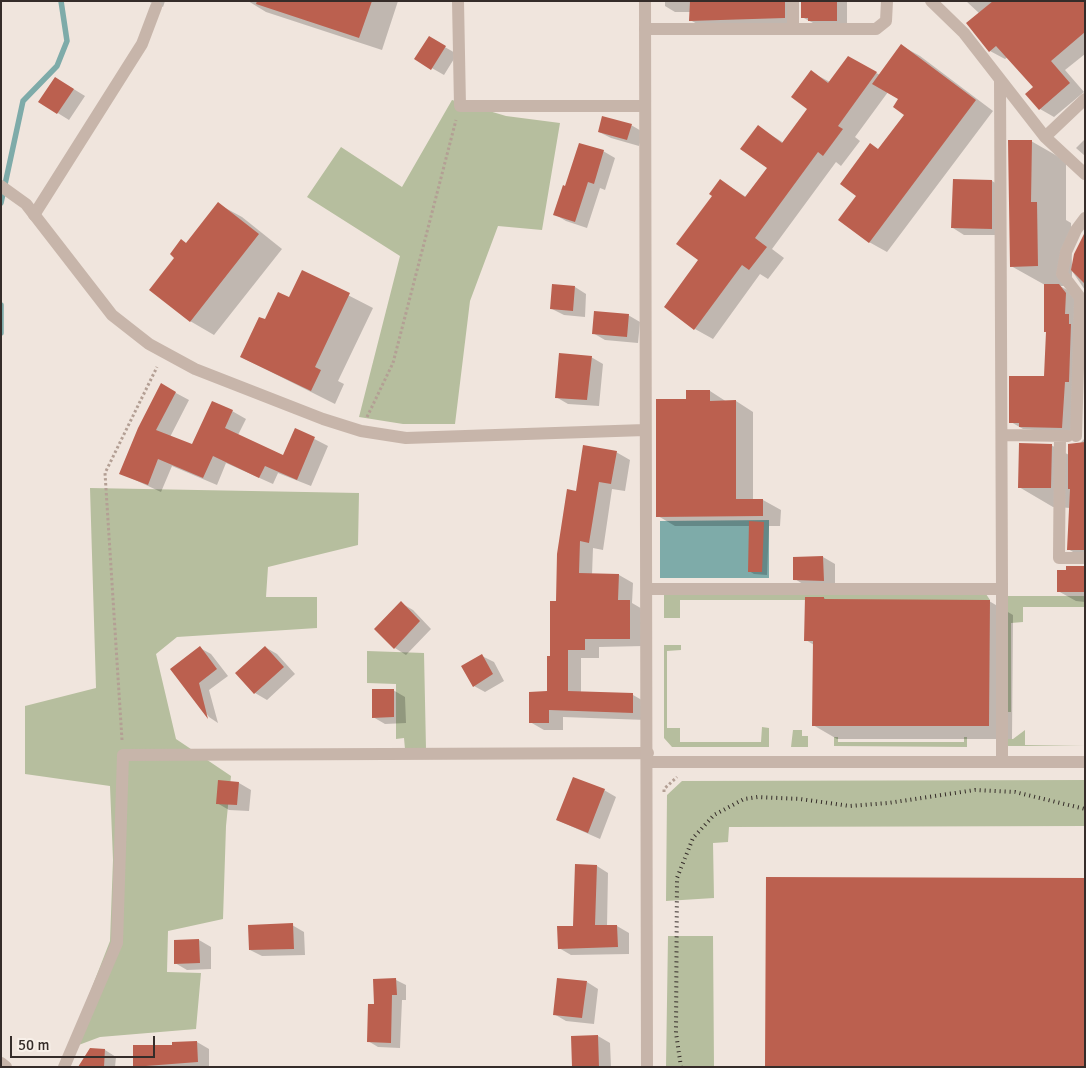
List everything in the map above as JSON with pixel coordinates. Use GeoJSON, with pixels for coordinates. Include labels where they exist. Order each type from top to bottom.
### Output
{"type":"FeatureCollection","features":[{"type":"Feature","properties":{"kind":"street"},"geometry":{"type":"LineString","coordinates":[[458,1],[460,106],[645,106]]}},
{"type":"Feature","properties":{"kind":"street"},"geometry":{"type":"LineString","coordinates":[[645,1],[645,430],[648,589],[647,1067]]}},
{"type":"Feature","properties":{"kind":"street"},"geometry":{"type":"LineString","coordinates":[[793,1],[793,28]]}},
{"type":"Feature","properties":{"kind":"street"},"geometry":{"type":"LineString","coordinates":[[645,29],[876,29],[886,21],[887,1]]}},
{"type":"Feature","properties":{"kind":"street"},"geometry":{"type":"LineString","coordinates":[[931,1],[964,33],[1046,137],[1085,174]]}},
{"type":"Feature","properties":{"kind":"street"},"geometry":{"type":"LineString","coordinates":[[34,215],[142,44],[156,7]]}},
{"type":"Feature","properties":{"kind":"street"},"geometry":{"type":"LineString","coordinates":[[1000,79],[1003,435],[1002,762]]}},
{"type":"Feature","properties":{"kind":"street"},"geometry":{"type":"LineString","coordinates":[[1046,137],[1085,99]]}},
{"type":"Feature","properties":{"kind":"street"},"geometry":{"type":"LineString","coordinates":[[1,186],[26,204],[112,315],[149,344],[195,369],[323,419],[361,431],[406,438],[645,430]]}},
{"type":"Feature","properties":{"kind":"street"},"geometry":{"type":"LineString","coordinates":[[1003,435],[1081,436],[1082,302],[1062,274],[1066,252],[1076,230],[1085,218]]}},
{"type":"Feature","properties":{"kind":"street"},"geometry":{"type":"LineString","coordinates":[[1060,436],[1059,558],[1085,558]]}},
{"type":"Feature","properties":{"kind":"street"},"geometry":{"type":"LineString","coordinates":[[648,589],[1002,588]]}},
{"type":"Feature","properties":{"kind":"street"},"geometry":{"type":"LineString","coordinates":[[64,1067],[117,943],[123,755],[1085,762]]}},
{"type":"Feature","properties":{"kind":"street"},"geometry":{"type":"LineString","coordinates":[[1,1064],[6,1067]]}},
{"type":"Feature","properties":{"kind":"path"},"geometry":{"type":"LineString","coordinates":[[361,431],[393,364],[460,106]]}},
{"type":"Feature","properties":{"kind":"path"},"geometry":{"type":"LineString","coordinates":[[123,755],[105,473],[164,352]]}},
{"type":"Feature","properties":{"kind":"path"},"geometry":{"type":"LineString","coordinates":[[664,798],[664,789],[678,776]]}},
{"type":"Feature","properties":{"kind":"green space"},"geometry":{"type":"Polygon","coordinates":[[[452,100],[506,116],[560,123],[542,230],[498,226],[470,301],[455,424],[403,424],[359,417],[400,256],[307,197],[341,147],[402,187],[452,100]]]}},
{"type":"Feature","properties":{"kind":"green space"},"geometry":{"type":"Polygon","coordinates":[[[90,488],[359,493],[358,545],[268,567],[266,597],[317,597],[317,628],[177,637],[156,654],[176,739],[231,776],[226,826],[223,919],[168,931],[167,972],[201,973],[196,1029],[100,1037],[68,1049],[110,941],[113,860],[110,786],[25,774],[25,706],[96,688],[90,488]]]}},
{"type":"Feature","properties":{"kind":"green space"},"geometry":{"type":"Polygon","coordinates":[[[986,594],[990,600],[680,600],[680,618],[664,618],[664,595],[986,594]]]}},
{"type":"Feature","properties":{"kind":"green space"},"geometry":{"type":"Polygon","coordinates":[[[1008,596],[1085,596],[1085,607],[1023,607],[1023,622],[1011,623],[1011,712],[1007,712],[1008,596]]]}},
{"type":"Feature","properties":{"kind":"green space"},"geometry":{"type":"Polygon","coordinates":[[[664,645],[681,645],[681,650],[667,651],[667,728],[680,728],[680,742],[761,742],[762,727],[769,728],[769,747],[672,747],[664,738],[664,645]]]}},
{"type":"Feature","properties":{"kind":"green space"},"geometry":{"type":"Polygon","coordinates":[[[367,651],[424,653],[426,749],[405,749],[404,738],[396,739],[396,684],[367,683],[367,651]]]}},
{"type":"Feature","properties":{"kind":"green space"},"geometry":{"type":"Polygon","coordinates":[[[793,730],[802,730],[802,736],[808,736],[808,747],[791,747],[793,730]]]}},
{"type":"Feature","properties":{"kind":"green space"},"geometry":{"type":"Polygon","coordinates":[[[1025,730],[1025,745],[1085,746],[1007,746],[1006,739],[1013,739],[1025,730]]]}},
{"type":"Feature","properties":{"kind":"green space"},"geometry":{"type":"Polygon","coordinates":[[[834,737],[838,737],[838,742],[964,742],[964,737],[967,737],[967,747],[834,746],[834,737]]]}},
{"type":"Feature","properties":{"kind":"green space"},"geometry":{"type":"Polygon","coordinates":[[[1085,780],[1085,826],[729,827],[728,842],[713,843],[714,898],[666,901],[667,795],[682,781],[1085,780]]]}},
{"type":"Feature","properties":{"kind":"green space"},"geometry":{"type":"Polygon","coordinates":[[[668,936],[713,936],[714,1067],[666,1067],[668,936]]]}},
{"type":"Feature","properties":{"kind":"water"},"geometry":{"type":"Polygon","coordinates":[[[769,520],[769,578],[660,578],[660,521],[769,520]]]}},
{"type":"Feature","properties":{"kind":"building"},"geometry":{"type":"Polygon","coordinates":[[[257,1],[372,1],[359,38],[256,4],[257,1]]]}},
{"type":"Feature","properties":{"kind":"building"},"geometry":{"type":"Polygon","coordinates":[[[690,1],[785,1],[785,18],[689,21],[690,1]]]}},
{"type":"Feature","properties":{"kind":"building"},"geometry":{"type":"Polygon","coordinates":[[[801,1],[837,1],[837,21],[808,21],[808,18],[801,18],[801,1]]]}},
{"type":"Feature","properties":{"kind":"building"},"geometry":{"type":"Polygon","coordinates":[[[993,1],[1085,1],[1085,32],[1051,61],[1070,83],[1039,110],[1025,94],[1033,87],[996,46],[989,52],[966,23],[993,1]]]}},
{"type":"Feature","properties":{"kind":"building"},"geometry":{"type":"Polygon","coordinates":[[[429,36],[446,46],[431,70],[414,59],[429,36]]]}},
{"type":"Feature","properties":{"kind":"building"},"geometry":{"type":"Polygon","coordinates":[[[901,44],[976,100],[869,243],[838,220],[856,196],[840,184],[870,143],[878,149],[904,115],[893,107],[898,99],[872,84],[901,44]]]}},
{"type":"Feature","properties":{"kind":"building"},"geometry":{"type":"Polygon","coordinates":[[[848,56],[877,72],[838,126],[843,129],[823,156],[818,152],[755,238],[767,247],[749,270],[742,265],[694,330],[664,307],[698,260],[676,244],[712,196],[709,194],[720,179],[745,197],[767,168],[740,149],[758,125],[782,143],[807,109],[791,97],[811,70],[828,83],[848,56]]]}},
{"type":"Feature","properties":{"kind":"building"},"geometry":{"type":"Polygon","coordinates":[[[55,77],[74,89],[57,114],[38,102],[55,77]]]}},
{"type":"Feature","properties":{"kind":"building"},"geometry":{"type":"Polygon","coordinates":[[[602,116],[632,124],[627,140],[598,132],[602,116]]]}},
{"type":"Feature","properties":{"kind":"building"},"geometry":{"type":"Polygon","coordinates":[[[1008,140],[1032,140],[1031,202],[1037,202],[1038,266],[1010,267],[1008,140]]]}},
{"type":"Feature","properties":{"kind":"building"},"geometry":{"type":"Polygon","coordinates":[[[579,143],[604,150],[594,184],[588,182],[575,222],[553,215],[579,143]]]}},
{"type":"Feature","properties":{"kind":"building"},"geometry":{"type":"Polygon","coordinates":[[[953,179],[992,180],[992,229],[951,228],[953,179]]]}},
{"type":"Feature","properties":{"kind":"building"},"geometry":{"type":"Polygon","coordinates":[[[218,202],[259,234],[190,322],[149,290],[174,258],[170,254],[181,239],[186,243],[218,202]]]}},
{"type":"Feature","properties":{"kind":"building"},"geometry":{"type":"Polygon","coordinates":[[[1085,232],[1085,284],[1071,270],[1074,254],[1085,232]]]}},
{"type":"Feature","properties":{"kind":"building"},"geometry":{"type":"Polygon","coordinates":[[[302,270],[350,293],[315,367],[321,370],[311,391],[240,357],[259,317],[265,319],[278,292],[289,297],[302,270]]]}},
{"type":"Feature","properties":{"kind":"building"},"geometry":{"type":"Polygon","coordinates":[[[552,284],[575,286],[573,311],[550,309],[552,284]]]}},
{"type":"Feature","properties":{"kind":"building"},"geometry":{"type":"Polygon","coordinates":[[[1044,284],[1059,284],[1066,293],[1065,314],[1069,314],[1069,324],[1071,324],[1069,382],[1065,382],[1062,428],[1019,427],[1019,423],[1009,423],[1009,376],[1044,376],[1046,332],[1044,332],[1044,284]]]}},
{"type":"Feature","properties":{"kind":"building"},"geometry":{"type":"Polygon","coordinates":[[[594,311],[629,314],[627,337],[592,334],[594,311]]]}},
{"type":"Feature","properties":{"kind":"building"},"geometry":{"type":"Polygon","coordinates":[[[559,353],[592,356],[587,400],[555,398],[559,353]]]}},
{"type":"Feature","properties":{"kind":"building"},"geometry":{"type":"Polygon","coordinates":[[[161,383],[176,392],[156,430],[192,444],[212,401],[233,410],[225,428],[283,455],[295,428],[315,437],[297,480],[265,466],[259,478],[213,456],[203,478],[158,459],[148,485],[119,474],[138,428],[161,383]]]}},
{"type":"Feature","properties":{"kind":"building"},"geometry":{"type":"Polygon","coordinates":[[[686,390],[710,390],[710,401],[736,400],[736,499],[763,499],[763,516],[656,517],[656,399],[686,399],[686,390]]]}},
{"type":"Feature","properties":{"kind":"building"},"geometry":{"type":"Polygon","coordinates":[[[1085,442],[1085,550],[1067,550],[1070,489],[1068,489],[1068,444],[1085,442]]]}},
{"type":"Feature","properties":{"kind":"building"},"geometry":{"type":"Polygon","coordinates":[[[1019,443],[1052,444],[1051,488],[1018,488],[1019,443]]]}},
{"type":"Feature","properties":{"kind":"building"},"geometry":{"type":"Polygon","coordinates":[[[583,445],[617,451],[611,484],[599,482],[589,543],[580,541],[579,573],[619,574],[618,600],[630,600],[630,639],[585,639],[585,650],[568,650],[568,691],[633,693],[633,713],[549,710],[549,723],[529,723],[529,692],[547,691],[547,656],[550,656],[550,601],[556,601],[557,554],[567,489],[576,491],[583,445]]]}},
{"type":"Feature","properties":{"kind":"building"},"geometry":{"type":"Polygon","coordinates":[[[749,521],[764,522],[762,572],[748,572],[749,521]]]}},
{"type":"Feature","properties":{"kind":"building"},"geometry":{"type":"Polygon","coordinates":[[[823,556],[824,581],[793,580],[793,557],[823,556]]]}},
{"type":"Feature","properties":{"kind":"building"},"geometry":{"type":"Polygon","coordinates":[[[1066,566],[1085,566],[1085,592],[1057,592],[1057,570],[1066,570],[1066,566]]]}},
{"type":"Feature","properties":{"kind":"building"},"geometry":{"type":"Polygon","coordinates":[[[805,597],[824,597],[824,599],[990,600],[989,726],[812,726],[813,641],[804,641],[805,597]]]}},
{"type":"Feature","properties":{"kind":"building"},"geometry":{"type":"Polygon","coordinates":[[[401,601],[420,621],[394,649],[374,629],[401,601]]]}},
{"type":"Feature","properties":{"kind":"building"},"geometry":{"type":"Polygon","coordinates":[[[200,646],[217,669],[199,683],[208,719],[170,669],[200,646]]]}},
{"type":"Feature","properties":{"kind":"building"},"geometry":{"type":"Polygon","coordinates":[[[265,646],[284,667],[254,694],[235,673],[265,646]]]}},
{"type":"Feature","properties":{"kind":"building"},"geometry":{"type":"Polygon","coordinates":[[[482,654],[493,674],[473,687],[461,666],[482,654]]]}},
{"type":"Feature","properties":{"kind":"building"},"geometry":{"type":"Polygon","coordinates":[[[372,689],[394,689],[394,717],[372,718],[372,689]]]}},
{"type":"Feature","properties":{"kind":"building"},"geometry":{"type":"Polygon","coordinates":[[[573,777],[605,789],[588,833],[556,820],[573,777]]]}},
{"type":"Feature","properties":{"kind":"building"},"geometry":{"type":"Polygon","coordinates":[[[218,780],[239,782],[237,805],[216,804],[218,780]]]}},
{"type":"Feature","properties":{"kind":"building"},"geometry":{"type":"Polygon","coordinates":[[[575,864],[597,865],[595,925],[617,925],[618,947],[558,949],[557,926],[573,926],[575,864]]]}},
{"type":"Feature","properties":{"kind":"building"},"geometry":{"type":"Polygon","coordinates":[[[766,877],[1085,878],[1085,1067],[765,1067],[766,877]]]}},
{"type":"Feature","properties":{"kind":"building"},"geometry":{"type":"Polygon","coordinates":[[[293,923],[294,949],[249,950],[248,925],[293,923]]]}},
{"type":"Feature","properties":{"kind":"building"},"geometry":{"type":"Polygon","coordinates":[[[199,939],[200,963],[174,964],[174,940],[199,939]]]}},
{"type":"Feature","properties":{"kind":"building"},"geometry":{"type":"Polygon","coordinates":[[[396,978],[397,995],[392,995],[391,1043],[367,1042],[368,1004],[374,1004],[373,979],[396,978]]]}},
{"type":"Feature","properties":{"kind":"building"},"geometry":{"type":"Polygon","coordinates":[[[557,978],[587,981],[582,1018],[553,1015],[557,978]]]}},
{"type":"Feature","properties":{"kind":"building"},"geometry":{"type":"Polygon","coordinates":[[[598,1035],[599,1067],[572,1067],[571,1036],[598,1035]]]}},
{"type":"Feature","properties":{"kind":"building"},"geometry":{"type":"Polygon","coordinates":[[[197,1041],[198,1062],[133,1067],[133,1045],[172,1045],[172,1042],[197,1041]]]}},
{"type":"Feature","properties":{"kind":"building"},"geometry":{"type":"Polygon","coordinates":[[[90,1048],[105,1049],[104,1067],[78,1067],[90,1048]]]}},
{"type":"Feature","properties":{"kind":"waterway"},"geometry":{"type":"LineString","coordinates":[[1,203],[23,101],[57,66],[67,41],[61,1]]}},
{"type":"Feature","properties":{"kind":"waterway"},"geometry":{"type":"LineString","coordinates":[[1,305],[1,333]]}},
{"type":"Feature","properties":{"kind":"railway"},"geometry":{"type":"LineString","coordinates":[[681,1067],[676,1033],[677,878],[693,838],[714,815],[744,799],[758,797],[800,799],[850,806],[888,803],[975,790],[1015,792],[1085,809]]}}]}
